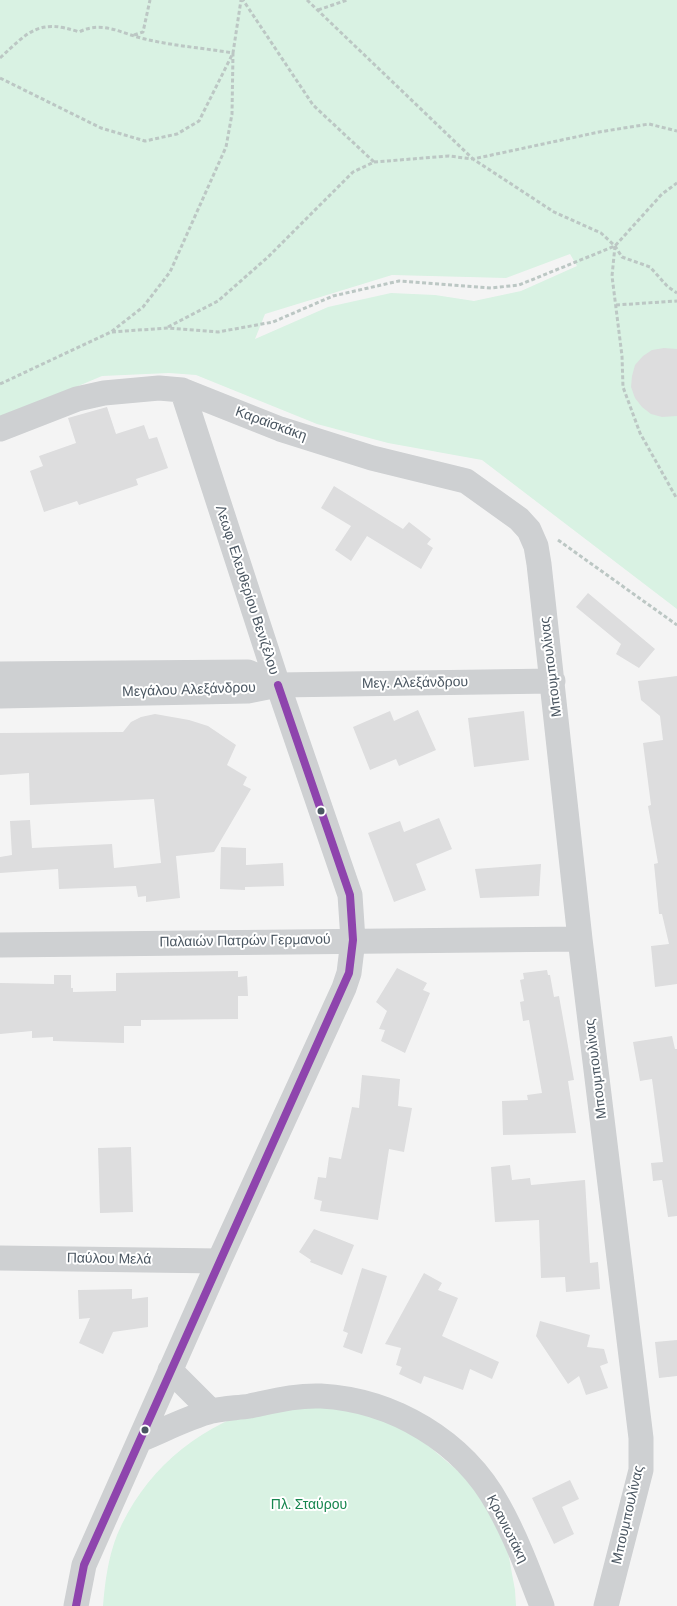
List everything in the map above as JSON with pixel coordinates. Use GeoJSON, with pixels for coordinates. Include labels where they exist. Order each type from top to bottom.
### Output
{"type":"FeatureCollection","features":[{"type":"Feature","properties":{"kind":"street","name":"Καραϊσκάκη"},"geometry":{"type":"LineString","coordinates":[[0,429],[77,400],[104,393],[159,388],[182,390],[280,429],[372,458],[466,481],[519,519],[529,530]]}},
{"type":"Feature","properties":{"kind":"street","name":"Λεωφ. Ελευθερίου Βενιζέλου"},"geometry":{"type":"LineString","coordinates":[[74,1602],[84,1565],[142,1439],[170,1370],[219,1261],[344,988],[349,973],[354,940],[353,914],[345,880],[278,685],[182,390]]}},
{"type":"Feature","properties":{"kind":"street","name":"Μπουμπουλίνας"},"geometry":{"type":"LineString","coordinates":[[529,530],[536,546],[553,681],[580,939],[641,1438],[641,1470],[606,1606]]}},
{"type":"Feature","properties":{"kind":"street","name":"Μεγάλου Αλεξάνδρου"},"geometry":{"type":"LineString","coordinates":[[0,674],[248,672],[278,685]]}},
{"type":"Feature","properties":{"kind":"street","name":"Μεγ. Αλεξάνδρου"},"geometry":{"type":"LineString","coordinates":[[278,685],[553,681]]}},
{"type":"Feature","properties":{"kind":"street","name":"Μεγάλου Αλεξάνδρου"},"geometry":{"type":"LineString","coordinates":[[0,696],[248,690],[278,685]]}},
{"type":"Feature","properties":{"kind":"street","name":"Παλαιών Πατρών Γερμανού"},"geometry":{"type":"LineString","coordinates":[[0,945],[580,939]]}},
{"type":"Feature","properties":{"kind":"street","name":"Παύλου Μελά"},"geometry":{"type":"LineString","coordinates":[[0,1258],[219,1261]]}},
{"type":"Feature","properties":{"kind":"street"},"geometry":{"type":"LineString","coordinates":[[170,1370],[211,1412]]}},
{"type":"Feature","properties":{"kind":"street","name":"Κρανιωτάκη"},"geometry":{"type":"LineString","coordinates":[[142,1439],[211,1412],[286,1398],[320,1396],[352,1400],[378,1407],[414,1422],[444,1442],[472,1468],[498,1504],[542,1606]]}},
{"type":"Feature","properties":{"kind":"path"},"geometry":{"type":"LineString","coordinates":[[133,35],[143,32],[150,0]]}},
{"type":"Feature","properties":{"kind":"path"},"geometry":{"type":"LineString","coordinates":[[0,384],[111,332],[143,307],[170,272],[226,148],[232,114],[233,52],[242,0]]}},
{"type":"Feature","properties":{"kind":"path"},"geometry":{"type":"LineString","coordinates":[[242,0],[313,104],[374,162]]}},
{"type":"Feature","properties":{"kind":"path"},"geometry":{"type":"LineString","coordinates":[[307,0],[473,159],[554,212],[601,233],[615,246],[622,257],[650,267],[668,287],[677,293]]}},
{"type":"Feature","properties":{"kind":"path"},"geometry":{"type":"LineString","coordinates":[[317,11],[347,0]]}},
{"type":"Feature","properties":{"kind":"path"},"geometry":{"type":"LineString","coordinates":[[0,58],[30,30],[60,25],[79,32],[90,26],[112,28],[145,39],[233,52]]}},
{"type":"Feature","properties":{"kind":"path"},"geometry":{"type":"LineString","coordinates":[[0,78],[101,128],[145,140],[177,134],[199,121],[233,52]]}},
{"type":"Feature","properties":{"kind":"path"},"geometry":{"type":"LineString","coordinates":[[168,328],[218,301],[268,257],[353,172],[374,162],[449,156],[473,159],[599,132],[650,124],[677,131]]}},
{"type":"Feature","properties":{"kind":"path"},"geometry":{"type":"LineString","coordinates":[[111,332],[168,328],[218,332],[273,322],[333,296],[399,281],[491,288],[518,285],[615,246],[662,194],[677,183]]}},
{"type":"Feature","properties":{"kind":"path"},"geometry":{"type":"LineString","coordinates":[[615,246],[612,276],[623,387],[640,433],[677,499]]}},
{"type":"Feature","properties":{"kind":"path"},"geometry":{"type":"LineString","coordinates":[[616,305],[677,301]]}},
{"type":"Feature","properties":{"kind":"path"},"geometry":{"type":"LineString","coordinates":[[529,530],[565,544],[677,625]]}},
{"type":"Feature","properties":{"kind":"green space"},"geometry":{"type":"Polygon","coordinates":[[[0,0],[677,0],[677,609],[482,460],[388,443],[317,424],[196,375],[169,373],[102,376],[0,419],[0,0]],[[570,254],[506,278],[392,275],[265,314],[255,339],[328,307],[391,293],[435,295],[474,301],[521,291],[577,266],[570,254]]]}},
{"type":"Feature","properties":{"kind":"green space","name":"Πλ. Σταύρου"},"geometry":{"type":"Polygon","coordinates":[[[337,1405],[411,1431],[471,1482],[493,1515],[508,1552],[516,1606],[103,1606],[107,1570],[117,1535],[141,1493],[173,1457],[212,1429],[234,1418],[257,1410],[275,1407],[337,1405]]]}},
{"type":"Feature","properties":{"kind":"building"},"geometry":{"type":"Polygon","coordinates":[[[664,348],[677,349],[677,416],[662,417],[651,414],[635,398],[631,387],[635,365],[652,350],[664,348]]]}},
{"type":"Feature","properties":{"kind":"building"},"geometry":{"type":"Polygon","coordinates":[[[107,407],[116,434],[144,425],[149,439],[157,437],[168,468],[136,479],[138,485],[79,505],[77,501],[44,512],[30,471],[43,466],[39,456],[76,443],[68,418],[107,407]]]}},
{"type":"Feature","properties":{"kind":"building"},"geometry":{"type":"Polygon","coordinates":[[[334,486],[403,529],[409,522],[431,539],[427,544],[433,548],[421,569],[367,536],[351,561],[335,550],[351,526],[321,508],[334,486]]]}},
{"type":"Feature","properties":{"kind":"building"},"geometry":{"type":"Polygon","coordinates":[[[588,593],[655,649],[639,668],[616,654],[621,644],[576,607],[588,593]]]}},
{"type":"Feature","properties":{"kind":"building"},"geometry":{"type":"Polygon","coordinates":[[[677,676],[677,984],[655,987],[651,946],[669,944],[662,914],[659,914],[654,864],[658,863],[648,806],[651,805],[643,743],[663,740],[660,716],[641,700],[638,681],[677,676]]]}},
{"type":"Feature","properties":{"kind":"building"},"geometry":{"type":"Polygon","coordinates":[[[418,710],[436,750],[399,766],[396,759],[370,770],[353,727],[390,711],[394,721],[418,710]]]}},
{"type":"Feature","properties":{"kind":"building"},"geometry":{"type":"Polygon","coordinates":[[[524,711],[529,760],[474,767],[468,718],[524,711]]]}},
{"type":"Feature","properties":{"kind":"building"},"geometry":{"type":"Polygon","coordinates":[[[155,714],[189,720],[208,726],[236,745],[227,765],[247,777],[243,785],[251,789],[214,852],[176,856],[180,898],[146,902],[146,896],[138,897],[136,886],[59,889],[58,869],[0,873],[0,857],[12,855],[10,821],[30,820],[32,848],[112,844],[114,868],[161,863],[154,799],[30,805],[29,773],[0,775],[0,733],[123,732],[131,722],[141,717],[155,714]]]}},
{"type":"Feature","properties":{"kind":"building"},"geometry":{"type":"Polygon","coordinates":[[[439,818],[452,849],[416,864],[426,890],[394,902],[368,833],[400,821],[404,832],[439,818]]]}},
{"type":"Feature","properties":{"kind":"building"},"geometry":{"type":"Polygon","coordinates":[[[221,847],[246,848],[246,865],[283,863],[284,886],[245,887],[245,890],[220,889],[221,847]]]}},
{"type":"Feature","properties":{"kind":"building"},"geometry":{"type":"Polygon","coordinates":[[[541,864],[539,896],[480,898],[475,869],[541,864]]]}},
{"type":"Feature","properties":{"kind":"building"},"geometry":{"type":"Polygon","coordinates":[[[397,968],[427,983],[423,990],[430,993],[405,1053],[381,1041],[385,1030],[379,1029],[387,1011],[376,1002],[397,968]]]}},
{"type":"Feature","properties":{"kind":"building"},"geometry":{"type":"Polygon","coordinates":[[[547,970],[548,975],[550,975],[554,997],[559,996],[574,1080],[568,1081],[576,1133],[503,1135],[502,1101],[528,1100],[527,1095],[542,1093],[529,1020],[523,1021],[520,1002],[524,1001],[520,980],[524,979],[523,973],[547,970]]]}},
{"type":"Feature","properties":{"kind":"building"},"geometry":{"type":"Polygon","coordinates":[[[238,971],[238,977],[247,976],[248,996],[238,996],[238,1019],[141,1020],[141,1026],[124,1026],[124,1043],[53,1041],[53,1037],[32,1038],[32,1031],[0,1034],[0,983],[54,984],[54,975],[71,975],[71,988],[73,988],[73,992],[116,991],[116,973],[238,971]]]}},
{"type":"Feature","properties":{"kind":"building"},"geometry":{"type":"Polygon","coordinates":[[[672,1036],[675,1049],[677,1049],[677,1216],[668,1217],[662,1180],[653,1181],[651,1163],[663,1162],[652,1079],[640,1081],[633,1042],[672,1036]]]}},
{"type":"Feature","properties":{"kind":"building"},"geometry":{"type":"Polygon","coordinates":[[[362,1075],[400,1079],[398,1106],[412,1108],[404,1152],[389,1149],[378,1220],[320,1211],[322,1201],[314,1199],[318,1177],[326,1178],[329,1157],[341,1159],[352,1107],[359,1108],[362,1075]]]}},
{"type":"Feature","properties":{"kind":"building"},"geometry":{"type":"Polygon","coordinates":[[[131,1147],[133,1212],[100,1213],[98,1148],[131,1147]]]}},
{"type":"Feature","properties":{"kind":"building"},"geometry":{"type":"Polygon","coordinates":[[[510,1165],[512,1180],[530,1178],[531,1185],[585,1180],[590,1263],[598,1262],[600,1289],[566,1292],[565,1277],[541,1278],[539,1220],[495,1222],[491,1167],[510,1165]]]}},
{"type":"Feature","properties":{"kind":"building"},"geometry":{"type":"Polygon","coordinates":[[[314,1229],[354,1245],[342,1275],[310,1262],[311,1260],[299,1252],[314,1229]]]}},
{"type":"Feature","properties":{"kind":"building"},"geometry":{"type":"Polygon","coordinates":[[[362,1268],[387,1276],[362,1354],[343,1347],[348,1333],[343,1331],[362,1268]]]}},
{"type":"Feature","properties":{"kind":"building"},"geometry":{"type":"Polygon","coordinates":[[[424,1273],[442,1283],[438,1290],[458,1298],[442,1336],[499,1362],[492,1379],[470,1369],[463,1390],[424,1376],[421,1384],[399,1374],[402,1367],[396,1365],[401,1348],[385,1344],[424,1273]]]}},
{"type":"Feature","properties":{"kind":"building"},"geometry":{"type":"Polygon","coordinates":[[[132,1289],[132,1299],[148,1297],[148,1327],[113,1332],[103,1354],[79,1343],[90,1318],[79,1319],[78,1290],[132,1289]]]}},
{"type":"Feature","properties":{"kind":"building"},"geometry":{"type":"Polygon","coordinates":[[[540,1321],[590,1335],[587,1347],[604,1349],[608,1363],[600,1366],[608,1388],[586,1395],[579,1376],[568,1384],[536,1336],[540,1321]]]}},
{"type":"Feature","properties":{"kind":"building"},"geometry":{"type":"Polygon","coordinates":[[[677,1340],[677,1376],[659,1378],[655,1342],[677,1340]]]}},
{"type":"Feature","properties":{"kind":"building"},"geometry":{"type":"Polygon","coordinates":[[[570,1480],[579,1499],[562,1507],[574,1534],[554,1544],[532,1498],[570,1480]]]}},
{"type":"Feature","properties":{"kind":"transit line"},"geometry":{"type":"LineString","coordinates":[[76,1606],[84,1565],[349,973],[353,940],[350,895],[278,685]]}}]}
